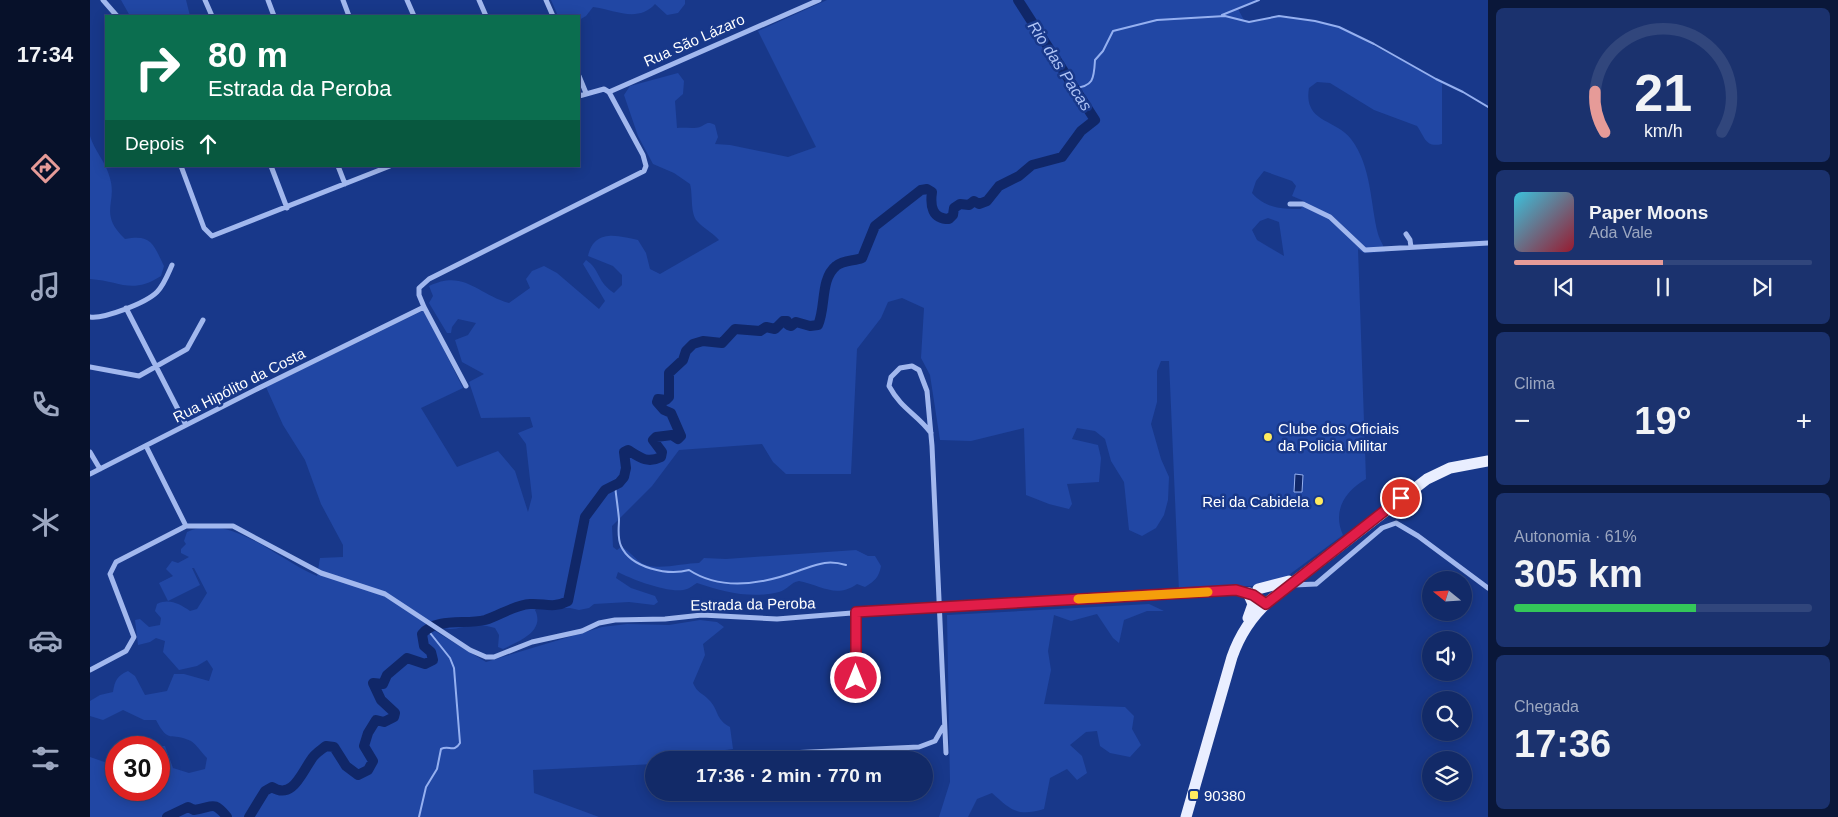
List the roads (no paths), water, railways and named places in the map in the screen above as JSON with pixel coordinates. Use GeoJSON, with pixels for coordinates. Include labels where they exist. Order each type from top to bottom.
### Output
{"type":"FeatureCollection","features":[{"type":"Feature","properties":{"kind":"main road"},"geometry":{"type":"LineString","coordinates":[[1238,640],[1251,619],[1268,602],[1427,479],[1450,468],[1488,462]]}},
{"type":"Feature","properties":{"kind":"main road"},"geometry":{"type":"LineString","coordinates":[[1186,817],[1238,640],[1253,608],[1253,601],[1247,591],[1283,584],[1316,564]]}},
{"type":"Feature","properties":{"kind":"street"},"geometry":{"type":"LineString","coordinates":[[103,0],[116,15]]}},
{"type":"Feature","properties":{"kind":"street"},"geometry":{"type":"LineString","coordinates":[[205,0],[212,15]]}},
{"type":"Feature","properties":{"kind":"street"},"geometry":{"type":"LineString","coordinates":[[268,0],[274,15]]}},
{"type":"Feature","properties":{"kind":"street"},"geometry":{"type":"LineString","coordinates":[[343,0],[350,15]]}},
{"type":"Feature","properties":{"kind":"street"},"geometry":{"type":"LineString","coordinates":[[408,0],[414,15]]}},
{"type":"Feature","properties":{"kind":"street"},"geometry":{"type":"LineString","coordinates":[[479,0],[486,15]]}},
{"type":"Feature","properties":{"kind":"street"},"geometry":{"type":"LineString","coordinates":[[546,0],[553,15]]}},
{"type":"Feature","properties":{"kind":"street","name":"Rua São Lázaro"},"geometry":{"type":"LineString","coordinates":[[580,96],[604,89],[608,92],[710,46],[818,1]]}},
{"type":"Feature","properties":{"kind":"street"},"geometry":{"type":"LineString","coordinates":[[580,78],[586,93]]}},
{"type":"Feature","properties":{"kind":"street"},"geometry":{"type":"LineString","coordinates":[[466,386],[424,307],[419,295],[419,288],[429,279],[644,171],[646,166],[643,155],[608,92]]}},
{"type":"Feature","properties":{"kind":"street"},"geometry":{"type":"LineString","coordinates":[[181,167],[204,228],[209,235],[216,235],[287,208],[388,167]]}},
{"type":"Feature","properties":{"kind":"street"},"geometry":{"type":"LineString","coordinates":[[271,167],[287,208]]}},
{"type":"Feature","properties":{"kind":"street"},"geometry":{"type":"LineString","coordinates":[[338,167],[345,184]]}},
{"type":"Feature","properties":{"kind":"street"},"geometry":{"type":"LineString","coordinates":[[1290,204],[1302,204],[1315,208],[1330,217],[1361,247],[1368,250],[1488,243]]}},
{"type":"Feature","properties":{"kind":"street"},"geometry":{"type":"LineString","coordinates":[[1406,234],[1410,240],[1411,247]]}},
{"type":"Feature","properties":{"kind":"street"},"geometry":{"type":"LineString","coordinates":[[90,317],[102,317],[155,294],[164,283],[172,264]]}},
{"type":"Feature","properties":{"kind":"street","name":"Rua Hipólito da Costa"},"geometry":{"type":"LineString","coordinates":[[90,474],[424,307]]}},
{"type":"Feature","properties":{"kind":"street"},"geometry":{"type":"LineString","coordinates":[[126,308],[186,425]]}},
{"type":"Feature","properties":{"kind":"street"},"geometry":{"type":"LineString","coordinates":[[90,367],[100,367],[136,377],[187,349],[203,320]]}},
{"type":"Feature","properties":{"kind":"street"},"geometry":{"type":"LineString","coordinates":[[931,432],[922,420],[906,411],[889,386],[891,376],[900,368],[912,366],[919,370],[924,380],[931,432],[946,753]]}},
{"type":"Feature","properties":{"kind":"street"},"geometry":{"type":"LineString","coordinates":[[90,670],[126,651],[134,638],[112,579],[112,566],[116,562],[186,526],[146,446]]}},
{"type":"Feature","properties":{"kind":"street"},"geometry":{"type":"LineString","coordinates":[[90,452],[100,469]]}},
{"type":"Feature","properties":{"kind":"street"},"geometry":{"type":"LineString","coordinates":[[1291,585],[1316,584],[1382,528],[1396,523],[1418,536],[1488,588]]}},
{"type":"Feature","properties":{"kind":"street","name":"Estrada da Peroba"},"geometry":{"type":"LineString","coordinates":[[186,526],[234,526],[315,570],[385,594],[470,650],[481,655],[494,657],[532,642],[582,631],[616,620],[678,618],[702,615],[776,619],[939,606],[1247,591]]}},
{"type":"Feature","properties":{"kind":"street"},"geometry":{"type":"LineString","coordinates":[[1247,591],[1265,593],[1268,602]]}},
{"type":"Feature","properties":{"kind":"street"},"geometry":{"type":"LineString","coordinates":[[1247,591],[1268,602]]}},
{"type":"Feature","properties":{"kind":"street"},"geometry":{"type":"LineString","coordinates":[[856,612],[856,678]]}},
{"type":"Feature","properties":{"kind":"street"},"geometry":{"type":"LineString","coordinates":[[834,751],[919,747],[935,740],[944,726]]}},
{"type":"Feature","properties":{"kind":"waterway","name":"Rio das Pacas"},"geometry":{"type":"LineString","coordinates":[[249,817],[265,791],[272,787],[279,790],[290,788],[300,778],[314,756],[326,746],[334,747],[346,766],[358,775],[368,770],[373,761],[364,746],[368,733],[376,720],[384,722],[394,717],[395,713],[381,700],[373,683],[383,684],[387,675],[407,658],[425,664],[433,660],[431,652],[424,646],[422,634],[428,629],[443,623],[485,620],[524,605],[553,605],[568,601],[585,517],[605,490],[619,483],[624,477],[626,468],[624,452],[628,450],[647,460],[656,459],[661,457],[662,452],[653,440],[656,437],[672,435],[678,439],[681,436],[671,413],[664,410],[657,402],[658,399],[666,400],[669,397],[669,373],[683,360],[686,351],[693,344],[703,341],[722,343],[735,329],[760,331],[766,327],[775,329],[783,321],[787,321],[788,325],[791,326],[796,322],[810,326],[818,325],[825,286],[831,272],[842,263],[862,258],[875,226],[921,190],[927,189],[932,192],[931,202],[933,211],[939,217],[949,219],[953,215],[954,208],[960,204],[969,205],[974,201],[979,204],[987,201],[999,186],[1019,176],[1032,165],[1062,157],[1081,131],[1095,120],[1018,0]]}},
{"type":"Feature","properties":{"kind":"waterway"},"geometry":{"type":"LineString","coordinates":[[1222,15],[1259,0]]}},
{"type":"Feature","properties":{"kind":"waterway"},"geometry":{"type":"LineString","coordinates":[[1073,88],[1085,86],[1092,80],[1095,60],[1103,51],[1113,31],[1157,20],[1225,16],[1249,22],[1279,16],[1315,21],[1339,27],[1374,44],[1488,107]]}},
{"type":"Feature","properties":{"kind":"waterway"},"geometry":{"type":"LineString","coordinates":[[615,485],[620,543],[626,554],[641,565],[661,571],[680,572],[689,570],[701,577],[728,583],[757,582],[785,576],[821,564],[839,563],[846,565]]}},
{"type":"Feature","properties":{"kind":"waterway"},"geometry":{"type":"LineString","coordinates":[[419,817],[426,787],[437,769],[441,749],[456,748],[460,743],[454,668],[450,658],[427,629]]}},
{"type":"Feature","properties":{"kind":"waterway","name":"Rio das Pacas"},"geometry":{"type":"LineString","coordinates":[[167,817],[188,807],[194,810],[212,806],[218,808],[227,817]]}},
{"type":"Feature","properties":{"kind":"place","name":"Clube dos Oficiais da Policia Militar"},"geometry":{"type":"Point","coordinates":[1268,437]}},
{"type":"Feature","properties":{"kind":"place","name":"Rei da Cabidela"},"geometry":{"type":"Point","coordinates":[1319,501]}},
{"type":"Feature","properties":{"kind":"place","name":"90380"},"geometry":{"type":"Point","coordinates":[1194,795]}}]}
